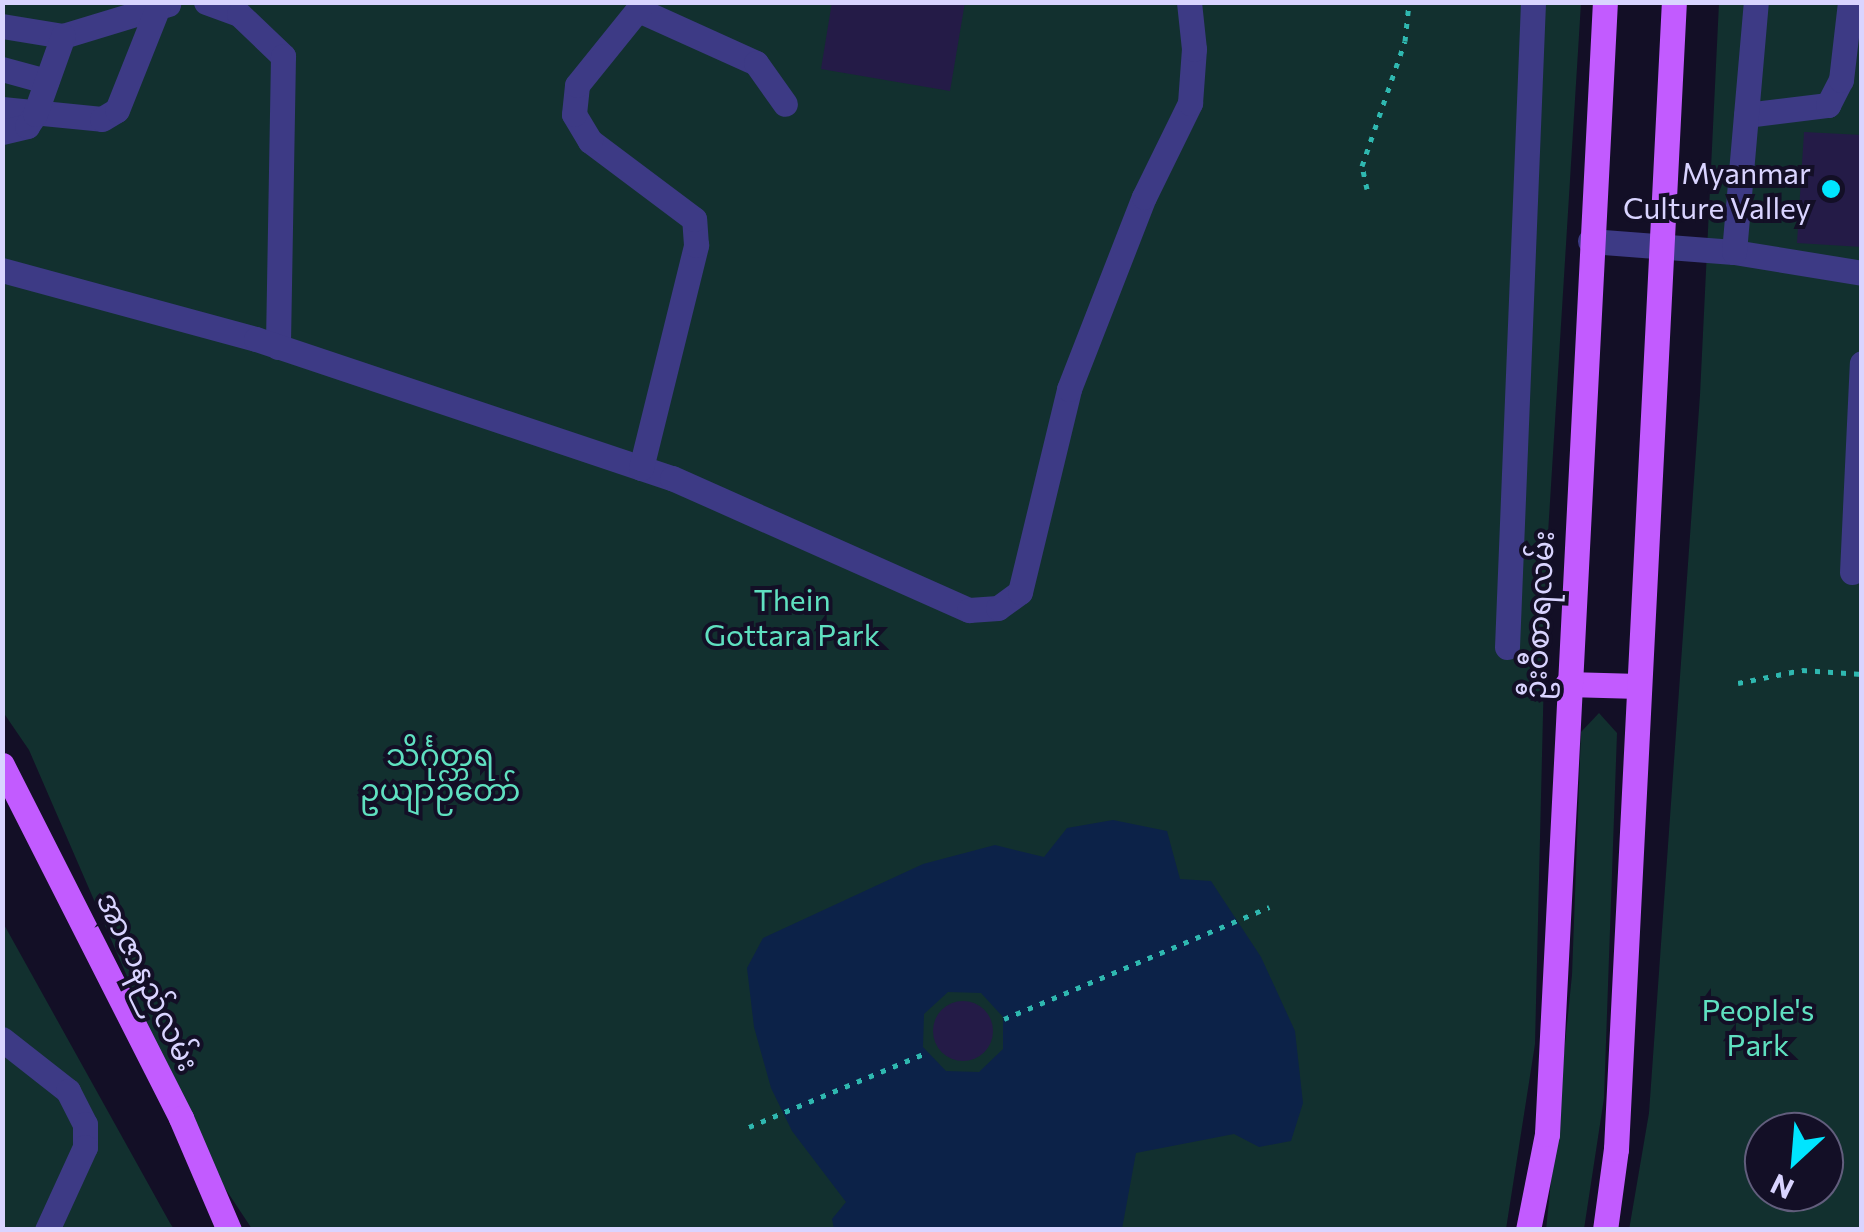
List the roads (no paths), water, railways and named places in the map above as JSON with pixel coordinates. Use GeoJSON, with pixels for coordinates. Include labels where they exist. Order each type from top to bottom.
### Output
{"type":"FeatureCollection","features":[{"type":"Feature","properties":{"kind":"main road","name":"ဦးဝီစာရလမ်း"},"geometry":{"type":"LineString","coordinates":[[1528,1230],[1547,1134],[1566,684],[1605,2]]}},
{"type":"Feature","properties":{"kind":"main road"},"geometry":{"type":"LineString","coordinates":[[1605,1230],[1616,1149],[1658,247],[1674,2]]}},
{"type":"Feature","properties":{"kind":"main road"},"geometry":{"type":"LineString","coordinates":[[1566,684],[1639,686]]}},
{"type":"Feature","properties":{"kind":"main road","name":"အာဇာနည်လမ်း"},"geometry":{"type":"LineString","coordinates":[[2,765],[172,1101],[229,1230]]}},
{"type":"Feature","properties":{"kind":"lane"},"geometry":{"type":"LineString","coordinates":[[206,2],[239,14],[282,56],[278,347]]}},
{"type":"Feature","properties":{"kind":"lane"},"geometry":{"type":"LineString","coordinates":[[2,270],[278,347],[642,468],[832,544],[968,610],[998,608],[1020,592],[1070,389],[1144,197],[1190,103],[1194,49],[1189,2]]}},
{"type":"Feature","properties":{"kind":"lane"},"geometry":{"type":"LineString","coordinates":[[1507,647],[1534,2]]}},
{"type":"Feature","properties":{"kind":"lane"},"geometry":{"type":"LineString","coordinates":[[1734,252],[1756,2]]}},
{"type":"Feature","properties":{"kind":"lane"},"geometry":{"type":"LineString","coordinates":[[1746,115],[1828,105],[1841,80],[1850,2]]}},
{"type":"Feature","properties":{"kind":"lane"},"geometry":{"type":"LineString","coordinates":[[2,26],[63,36],[166,5]]}},
{"type":"Feature","properties":{"kind":"lane"},"geometry":{"type":"LineString","coordinates":[[2,109],[102,118],[117,110],[166,5]]}},
{"type":"Feature","properties":{"kind":"lane"},"geometry":{"type":"LineString","coordinates":[[642,468],[696,245],[694,219],[590,141],[574,114],[577,85],[643,7],[756,63],[785,104]]}},
{"type":"Feature","properties":{"kind":"lane"},"geometry":{"type":"LineString","coordinates":[[2,132],[27,126],[35,114],[63,36]]}},
{"type":"Feature","properties":{"kind":"lane"},"geometry":{"type":"LineString","coordinates":[[2,69],[46,82]]}},
{"type":"Feature","properties":{"kind":"lane"},"geometry":{"type":"LineString","coordinates":[[1590,241],[1734,252],[1862,273]]}},
{"type":"Feature","properties":{"kind":"lane"},"geometry":{"type":"LineString","coordinates":[[1852,572],[1862,363]]}},
{"type":"Feature","properties":{"kind":"lane"},"geometry":{"type":"LineString","coordinates":[[2,1039],[68,1091],[85,1124],[84,1146],[47,1230]]}},
{"type":"Feature","properties":{"kind":"water"},"geometry":{"type":"Polygon","coordinates":[[[1113,820],[1167,831],[1180,879],[1211,881],[1261,957],[1295,1031],[1303,1103],[1291,1141],[1259,1147],[1234,1134],[1136,1153],[1122,1229],[834,1229],[832,1219],[846,1202],[792,1131],[771,1088],[754,1027],[747,968],[763,938],[923,864],[995,845],[1044,857],[1067,828],[1113,820]],[[948,992],[924,1014],[923,1047],[946,1071],[979,1072],[1003,1049],[1003,1017],[981,993],[948,992]]]}},
{"type":"Feature","properties":{"kind":"place","name":"Myanmar Culture Valley"},"geometry":{"type":"Point","coordinates":[1831,189]}},
{"type":"Feature","properties":{"kind":"park label","name":"Thein Gottara Park"},"geometry":{"type":"Point","coordinates":[792,616]}},
{"type":"Feature","properties":{"kind":"park label","name":"သိင်္ဂုတ္တရ ဥယျာဉ်တော်"},"geometry":{"type":"Point","coordinates":[440,771]}},
{"type":"Feature","properties":{"kind":"park label","name":"People's Park"},"geometry":{"type":"Point","coordinates":[1758,1026]}}]}
